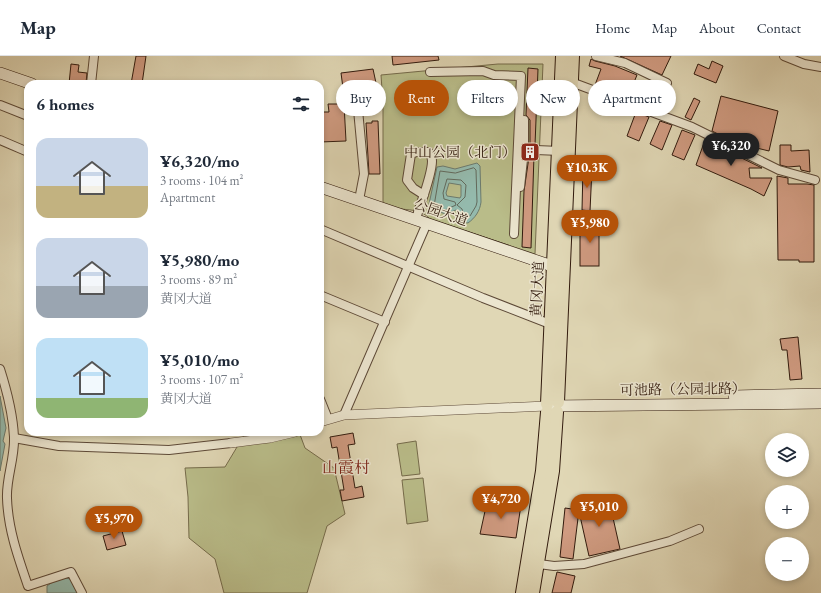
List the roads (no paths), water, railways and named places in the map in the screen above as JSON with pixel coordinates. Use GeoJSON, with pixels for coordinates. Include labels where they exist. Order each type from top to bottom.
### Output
{"type":"FeatureCollection","features":[{"type":"Feature","properties":{"kind":"main road","name":"黄冈大道"},"geometry":{"type":"LineString","coordinates":[[533,593],[553,471],[550,406],[562,56]]}},
{"type":"Feature","properties":{"kind":"main road","name":"黄冈大道"},"geometry":{"type":"LineString","coordinates":[[522,593],[542,471],[550,406],[573,56]]}},
{"type":"Feature","properties":{"kind":"main road"},"geometry":{"type":"LineString","coordinates":[[0,73],[24,81]]}},
{"type":"Feature","properties":{"kind":"main road","name":"公园大道"},"geometry":{"type":"LineString","coordinates":[[324,188],[552,266]]}},
{"type":"Feature","properties":{"kind":"main road","name":"可池路（公园北路）"},"geometry":{"type":"LineString","coordinates":[[550,406],[821,394]]}},
{"type":"Feature","properties":{"kind":"main road","name":"可池路（公园北路）"},"geometry":{"type":"LineString","coordinates":[[550,406],[821,403]]}},
{"type":"Feature","properties":{"kind":"street"},"geometry":{"type":"LineString","coordinates":[[91,80],[94,56]]}},
{"type":"Feature","properties":{"kind":"street"},"geometry":{"type":"LineString","coordinates":[[596,56],[625,63],[661,80]]}},
{"type":"Feature","properties":{"kind":"street"},"geometry":{"type":"LineString","coordinates":[[784,56],[804,64],[821,66]]}},
{"type":"Feature","properties":{"kind":"street"},"geometry":{"type":"LineString","coordinates":[[430,72],[483,71],[494,75],[521,76],[520,94],[524,112],[524,150],[520,191],[515,201],[514,234]]}},
{"type":"Feature","properties":{"kind":"street"},"geometry":{"type":"LineString","coordinates":[[580,85],[686,125],[779,170],[814,180]]}},
{"type":"Feature","properties":{"kind":"street"},"geometry":{"type":"LineString","coordinates":[[0,105],[24,114]]}},
{"type":"Feature","properties":{"kind":"street"},"geometry":{"type":"LineString","coordinates":[[359,116],[364,174],[359,200]]}},
{"type":"Feature","properties":{"kind":"street"},"geometry":{"type":"LineString","coordinates":[[0,140],[24,150]]}},
{"type":"Feature","properties":{"kind":"street"},"geometry":{"type":"LineString","coordinates":[[536,150],[560,151]]}},
{"type":"Feature","properties":{"kind":"street"},"geometry":{"type":"LineString","coordinates":[[416,219],[424,195],[432,160],[429,152],[416,152],[411,154],[407,180],[413,188],[424,195]]}},
{"type":"Feature","properties":{"kind":"street"},"geometry":{"type":"LineString","coordinates":[[344,415],[427,223]]}},
{"type":"Feature","properties":{"kind":"street"},"geometry":{"type":"LineString","coordinates":[[324,231],[483,298],[550,324]]}},
{"type":"Feature","properties":{"kind":"street"},"geometry":{"type":"LineString","coordinates":[[324,297],[385,322]]}},
{"type":"Feature","properties":{"kind":"street"},"geometry":{"type":"LineString","coordinates":[[0,369],[10,409],[14,438],[7,496],[8,520],[14,546],[28,586],[71,572],[82,593]]}},
{"type":"Feature","properties":{"kind":"street"},"geometry":{"type":"LineString","coordinates":[[324,421],[344,415],[550,406]]}},
{"type":"Feature","properties":{"kind":"street"},"geometry":{"type":"LineString","coordinates":[[14,438],[58,446],[169,450],[278,436]]}},
{"type":"Feature","properties":{"kind":"street"},"geometry":{"type":"LineString","coordinates":[[539,564],[554,566],[584,564],[670,542],[699,529]]}},
{"type":"Feature","properties":{"kind":"water"},"geometry":{"type":"Polygon","coordinates":[[[477,163],[480,166],[480,208],[473,219],[468,223],[463,222],[459,211],[456,210],[446,214],[430,209],[429,204],[437,167],[443,166],[455,169],[477,163]],[[449,183],[446,193],[447,196],[460,198],[461,185],[449,183]]]}},
{"type":"Feature","properties":{"kind":"water"},"geometry":{"type":"Polygon","coordinates":[[[0,396],[6,428],[3,441],[5,444],[0,471],[0,396]]]}},
{"type":"Feature","properties":{"kind":"water"},"geometry":{"type":"Polygon","coordinates":[[[66,578],[70,579],[78,593],[47,593],[47,586],[54,581],[66,578]]]}},
{"type":"Feature","properties":{"kind":"place","name":"中山公园（北门）"},"geometry":{"type":"Point","coordinates":[530,152]}},
{"type":"Feature","properties":{"kind":"district","name":"山霞村"},"geometry":{"type":"Point","coordinates":[346,467]}}]}
